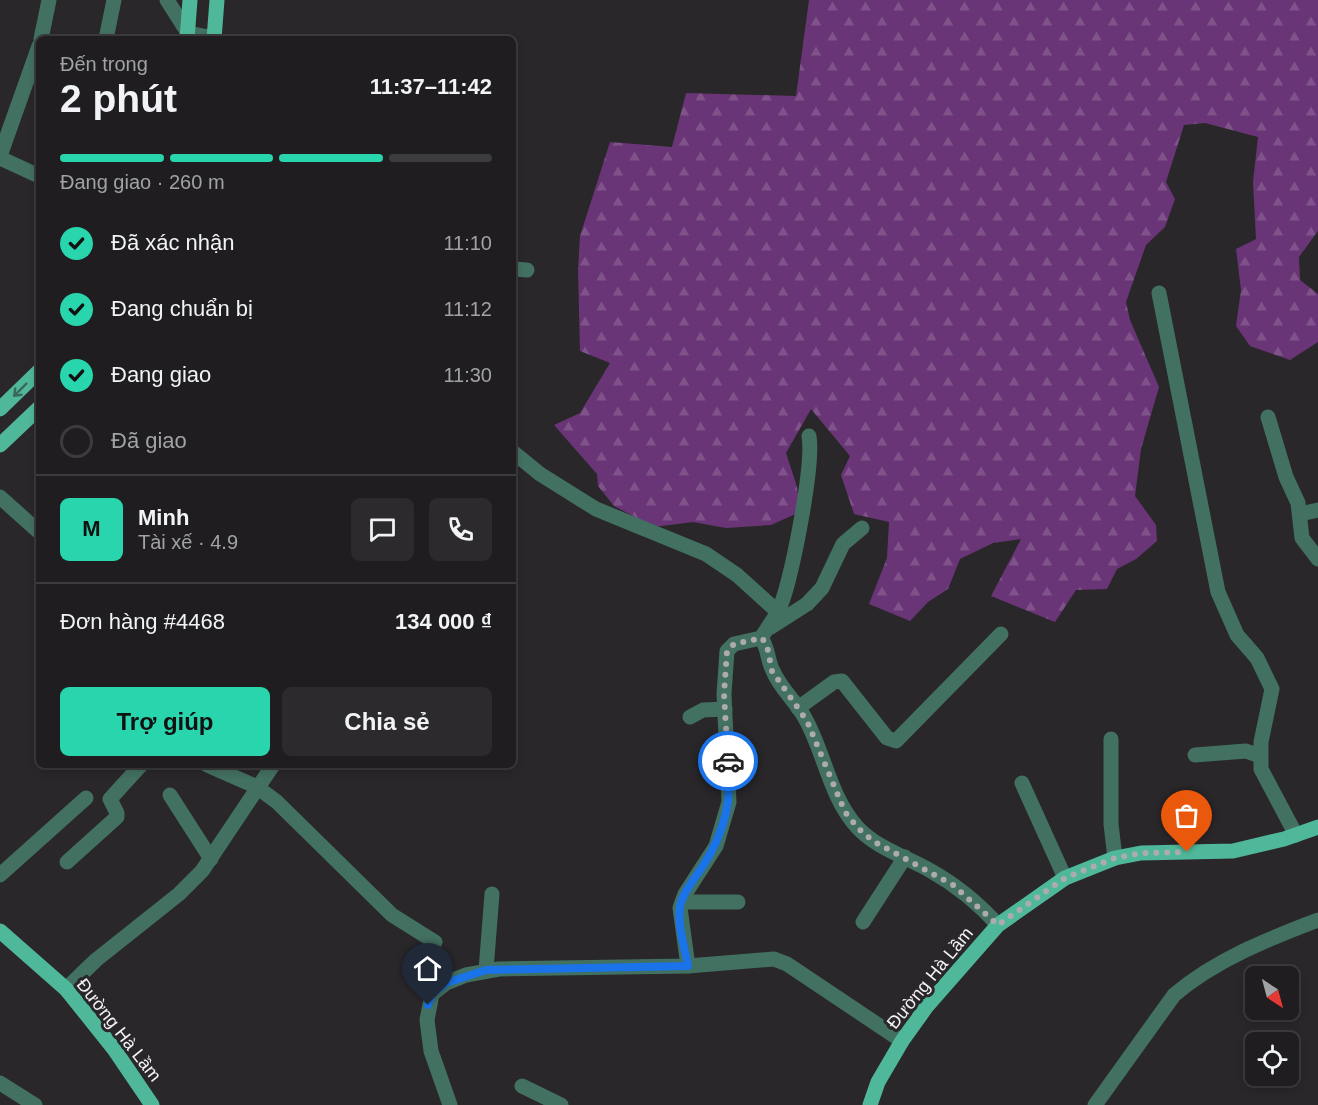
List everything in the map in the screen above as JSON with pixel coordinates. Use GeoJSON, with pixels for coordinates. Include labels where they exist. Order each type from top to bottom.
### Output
{"type":"FeatureCollection","features":[{"type":"Feature","properties":{"kind":"main road"},"geometry":{"type":"LineString","coordinates":[[187,36],[190,0]]}},
{"type":"Feature","properties":{"kind":"main road"},"geometry":{"type":"LineString","coordinates":[[214,36],[218,0]]}},
{"type":"Feature","properties":{"kind":"main road"},"geometry":{"type":"LineString","coordinates":[[0,409],[36,373]]}},
{"type":"Feature","properties":{"kind":"main road"},"geometry":{"type":"LineString","coordinates":[[0,445],[36,411]]}},
{"type":"Feature","properties":{"kind":"main road","name":"Đường Hà Lầm"},"geometry":{"type":"LineString","coordinates":[[870,1105],[878,1082],[902,1041],[927,1006],[998,925],[1065,878],[1115,858],[1141,853],[1233,851],[1318,827]]}},
{"type":"Feature","properties":{"kind":"main road","name":"Đường Hà Lầm"},"geometry":{"type":"LineString","coordinates":[[0,931],[66,990],[114,1049],[152,1105]]}},
{"type":"Feature","properties":{"kind":"street"},"geometry":{"type":"LineString","coordinates":[[41,36],[49,0]]}},
{"type":"Feature","properties":{"kind":"street"},"geometry":{"type":"LineString","coordinates":[[107,36],[114,0]]}},
{"type":"Feature","properties":{"kind":"street"},"geometry":{"type":"LineString","coordinates":[[167,0],[187,36]]}},
{"type":"Feature","properties":{"kind":"street"},"geometry":{"type":"LineString","coordinates":[[36,55],[0,157],[36,175]]}},
{"type":"Feature","properties":{"kind":"street"},"geometry":{"type":"LineString","coordinates":[[1159,293],[1218,592],[1237,635],[1257,658],[1272,689],[1260,756],[1262,769],[1296,835]]}},
{"type":"Feature","properties":{"kind":"street"},"geometry":{"type":"LineString","coordinates":[[1268,417],[1286,477],[1299,503],[1302,538],[1318,560]]}},
{"type":"Feature","properties":{"kind":"street"},"geometry":{"type":"LineString","coordinates":[[809,436],[812,450],[786,595],[766,633],[772,671],[807,721],[845,812],[858,828],[873,841],[953,885],[998,925]]}},
{"type":"Feature","properties":{"kind":"street"},"geometry":{"type":"LineString","coordinates":[[516,454],[540,474],[596,509],[706,554],[737,575],[778,612]]}},
{"type":"Feature","properties":{"kind":"street"},"geometry":{"type":"LineString","coordinates":[[0,497],[36,529]]}},
{"type":"Feature","properties":{"kind":"street"},"geometry":{"type":"LineString","coordinates":[[1300,514],[1318,510]]}},
{"type":"Feature","properties":{"kind":"street"},"geometry":{"type":"LineString","coordinates":[[688,966],[681,930],[682,902],[716,846],[729,802],[724,666],[727,651],[734,644],[766,633],[807,604],[822,588],[843,544],[862,528]]}},
{"type":"Feature","properties":{"kind":"street"},"geometry":{"type":"LineString","coordinates":[[798,708],[834,682],[842,681],[887,738],[896,741],[1001,634]]}},
{"type":"Feature","properties":{"kind":"street"},"geometry":{"type":"LineString","coordinates":[[690,717],[703,710],[725,709]]}},
{"type":"Feature","properties":{"kind":"street"},"geometry":{"type":"LineString","coordinates":[[1111,738],[1111,825],[1115,858]]}},
{"type":"Feature","properties":{"kind":"street"},"geometry":{"type":"LineString","coordinates":[[1195,755],[1246,752],[1260,756]]}},
{"type":"Feature","properties":{"kind":"street"},"geometry":{"type":"LineString","coordinates":[[67,862],[117,818],[110,799],[138,768]]}},
{"type":"Feature","properties":{"kind":"street"},"geometry":{"type":"LineString","coordinates":[[214,768],[257,787],[277,802],[392,915],[435,942]]}},
{"type":"Feature","properties":{"kind":"street"},"geometry":{"type":"LineString","coordinates":[[66,990],[96,960],[179,894],[211,859],[271,768]]}},
{"type":"Feature","properties":{"kind":"street"},"geometry":{"type":"LineString","coordinates":[[1022,783],[1065,878]]}},
{"type":"Feature","properties":{"kind":"street"},"geometry":{"type":"LineString","coordinates":[[170,795],[211,859]]}},
{"type":"Feature","properties":{"kind":"street"},"geometry":{"type":"LineString","coordinates":[[0,874],[86,798]]}},
{"type":"Feature","properties":{"kind":"street"},"geometry":{"type":"LineString","coordinates":[[863,922],[905,857]]}},
{"type":"Feature","properties":{"kind":"street"},"geometry":{"type":"LineString","coordinates":[[486,970],[492,894]]}},
{"type":"Feature","properties":{"kind":"street"},"geometry":{"type":"LineString","coordinates":[[682,902],[738,903]]}},
{"type":"Feature","properties":{"kind":"street"},"geometry":{"type":"LineString","coordinates":[[1095,1105],[1174,995],[1187,984],[1223,961],[1318,920]]}},
{"type":"Feature","properties":{"kind":"street"},"geometry":{"type":"LineString","coordinates":[[450,1105],[431,1051],[428,1005],[432,994],[446,983],[486,970],[688,966],[774,959],[787,964],[902,1041]]}},
{"type":"Feature","properties":{"kind":"street"},"geometry":{"type":"LineString","coordinates":[[0,1083],[35,1105]]}},
{"type":"Feature","properties":{"kind":"street"},"geometry":{"type":"LineString","coordinates":[[522,1086],[561,1105]]}},
{"type":"Feature","properties":{"kind":"green space"},"geometry":{"type":"Polygon","coordinates":[[[809,0],[1318,0],[1318,231],[1299,257],[1300,280],[1318,294],[1318,342],[1290,360],[1250,346],[1236,326],[1241,290],[1236,249],[1256,239],[1253,182],[1258,137],[1205,123],[1184,125],[1166,182],[1175,199],[1165,227],[1146,245],[1126,302],[1130,320],[1159,387],[1141,449],[1135,496],[1156,525],[1157,541],[1136,559],[1117,569],[1107,589],[1076,590],[1055,622],[991,596],[1021,539],[993,543],[960,559],[948,589],[928,602],[910,621],[869,604],[887,558],[889,522],[854,514],[841,475],[850,456],[811,409],[786,453],[797,487],[800,512],[771,525],[726,528],[693,522],[654,527],[614,506],[598,486],[597,474],[554,425],[580,413],[610,363],[580,351],[578,270],[580,236],[610,142],[672,147],[686,93],[796,96],[809,0]]]}},
{"type":"Feature","properties":{"kind":"way so far"},"geometry":{"type":"LineString","coordinates":[[728,761],[724,694],[724,666],[727,651],[734,644],[762,638],[769,652],[772,671],[807,721],[845,812],[858,828],[873,841],[953,885],[998,925],[1020,912],[1065,878],[1115,858],[1141,853],[1187,852]]}},
{"type":"Feature","properties":{"kind":"route"},"geometry":{"type":"LineString","coordinates":[[428,1005],[432,994],[446,983],[486,970],[688,966],[681,930],[680,908],[685,894],[716,846],[723,825],[729,802],[728,761]]}}]}
